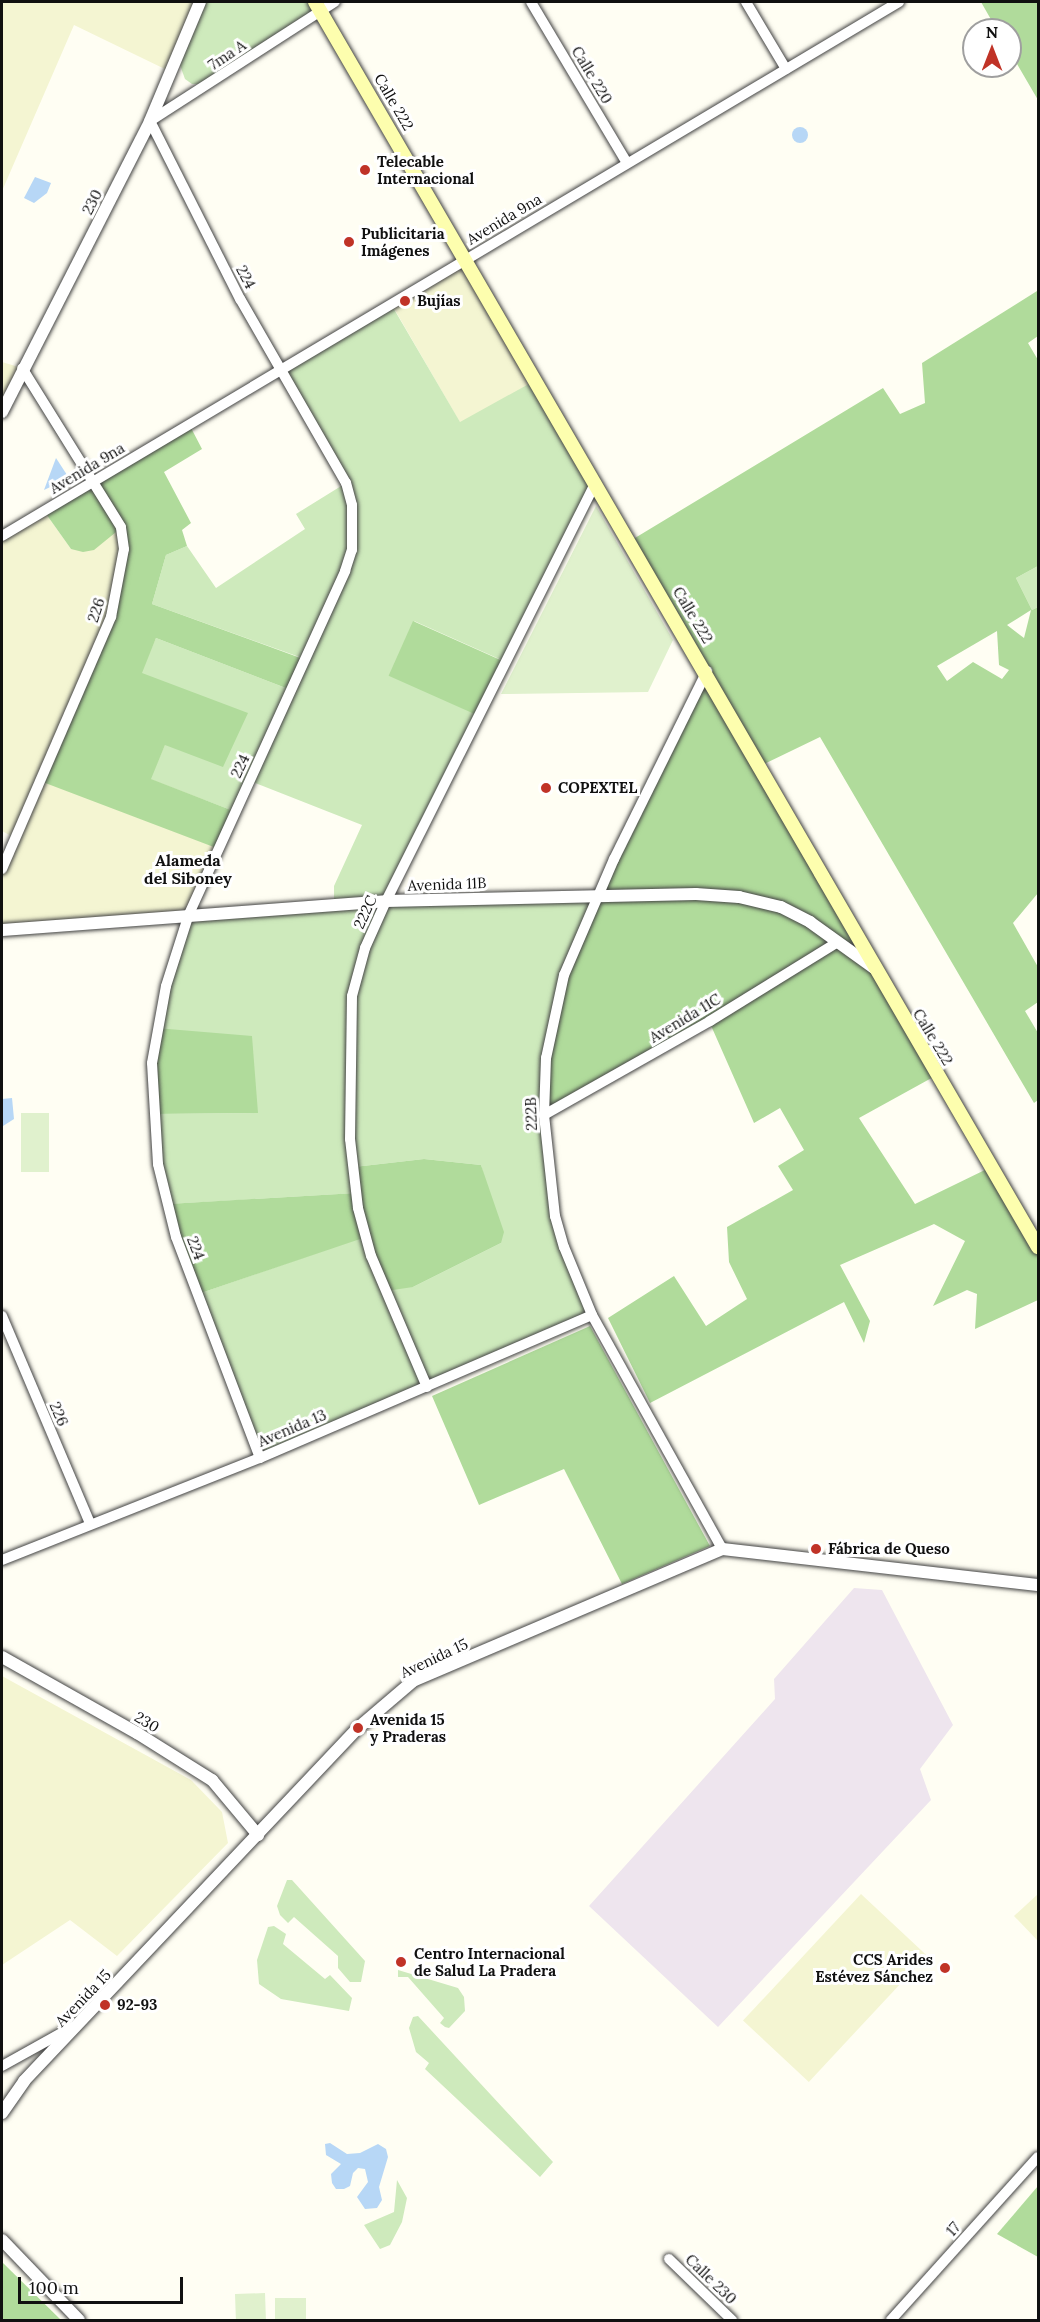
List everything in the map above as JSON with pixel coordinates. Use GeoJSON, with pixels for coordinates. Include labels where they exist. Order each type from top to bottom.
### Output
{"type":"FeatureCollection","features":[{"type":"Feature","properties":{"kind":"main road","name":"Calle 222"},"geometry":{"type":"LineString","coordinates":[[318,6],[707,671],[874,968],[1038,1247]]}},
{"type":"Feature","properties":{"kind":"street","name":"230"},"geometry":{"type":"LineString","coordinates":[[2,412],[22,368],[150,121],[200,2]]}},
{"type":"Feature","properties":{"kind":"street","name":"7ma A"},"geometry":{"type":"LineString","coordinates":[[150,121],[318,6],[335,2]]}},
{"type":"Feature","properties":{"kind":"street","name":"Calle 220"},"geometry":{"type":"LineString","coordinates":[[531,2],[627,163]]}},
{"type":"Feature","properties":{"kind":"street"},"geometry":{"type":"LineString","coordinates":[[746,2],[786,69]]}},
{"type":"Feature","properties":{"kind":"street","name":"Avenida 9na"},"geometry":{"type":"LineString","coordinates":[[2,536],[899,2]]}},
{"type":"Feature","properties":{"kind":"street","name":"224"},"geometry":{"type":"LineString","coordinates":[[150,121],[179,186],[280,370],[346,483],[352,505],[352,550],[189,914],[156,1028],[152,1063],[158,1164],[176,1237],[260,1458]]}},
{"type":"Feature","properties":{"kind":"street","name":"226"},"geometry":{"type":"LineString","coordinates":[[2,869],[111,617],[123,569],[122,527],[22,368]]}},
{"type":"Feature","properties":{"kind":"street","name":"222C"},"geometry":{"type":"LineString","coordinates":[[427,1387],[371,1256],[358,1208],[351,1138],[352,996],[365,948],[386,901],[596,483]]}},
{"type":"Feature","properties":{"kind":"street","name":"222B"},"geometry":{"type":"LineString","coordinates":[[707,671],[600,894],[564,975],[555,1008],[546,1058],[544,1115],[555,1216],[592,1315],[722,1549]]}},
{"type":"Feature","properties":{"kind":"street","name":"Avenida 11B"},"geometry":{"type":"LineString","coordinates":[[2,930],[189,914],[386,901],[600,894],[739,897],[781,908],[838,942],[874,968]]}},
{"type":"Feature","properties":{"kind":"street","name":"Avenida 11C"},"geometry":{"type":"LineString","coordinates":[[544,1115],[710,1021],[838,942]]}},
{"type":"Feature","properties":{"kind":"street","name":"Avenida 13"},"geometry":{"type":"LineString","coordinates":[[2,1560],[90,1523],[260,1458],[592,1315]]}},
{"type":"Feature","properties":{"kind":"street","name":"226"},"geometry":{"type":"LineString","coordinates":[[2,1316],[90,1523]]}},
{"type":"Feature","properties":{"kind":"street","name":"Avenida 15"},"geometry":{"type":"LineString","coordinates":[[2,2112],[24,2081],[379,1706],[413,1681],[722,1549],[1038,1585]]}},
{"type":"Feature","properties":{"kind":"street","name":"230"},"geometry":{"type":"LineString","coordinates":[[2,1657],[212,1780],[258,1834]]}},
{"type":"Feature","properties":{"kind":"street"},"geometry":{"type":"LineString","coordinates":[[2,2066],[81,2022]]}},
{"type":"Feature","properties":{"kind":"street","name":"17"},"geometry":{"type":"LineString","coordinates":[[891,2320],[1038,2157]]}},
{"type":"Feature","properties":{"kind":"street"},"geometry":{"type":"LineString","coordinates":[[2,2240],[79,2320]]}},
{"type":"Feature","properties":{"kind":"street","name":"Calle 230"},"geometry":{"type":"LineString","coordinates":[[669,2259],[732,2320]]}},
{"type":"Feature","properties":{"kind":"shaded area"},"geometry":{"type":"Polygon","coordinates":[[[854,1588],[882,1590],[953,1725],[920,1769],[931,1800],[718,2027],[589,1906],[775,1699],[774,1679],[854,1588]]]}},
{"type":"Feature","properties":{"kind":"green space"},"geometry":{"type":"Polygon","coordinates":[[[2,2],[200,2],[171,72],[74,25],[2,191],[2,2]]]}},
{"type":"Feature","properties":{"kind":"green space"},"geometry":{"type":"Polygon","coordinates":[[[200,2],[315,2],[320,10],[211,84],[192,84],[185,79],[177,57],[200,2]]]}},
{"type":"Feature","properties":{"kind":"green space"},"geometry":{"type":"Polygon","coordinates":[[[981,2],[1038,2],[1038,100],[1022,73],[1022,18],[990,18],[981,2]]]}},
{"type":"Feature","properties":{"kind":"green space"},"geometry":{"type":"Polygon","coordinates":[[[466,259],[536,380],[461,424],[391,302],[466,259]]]}},
{"type":"Feature","properties":{"kind":"green space"},"geometry":{"type":"Polygon","coordinates":[[[1037,291],[1038,336],[1028,343],[1038,360],[1038,566],[1016,578],[1032,610],[1038,607],[1038,893],[1013,923],[1038,967],[1038,1002],[1025,1011],[1038,1033],[1038,1100],[1034,1103],[820,737],[760,766],[937,1075],[859,1118],[915,1204],[991,1167],[1038,1247],[1038,1300],[975,1329],[977,1294],[967,1290],[933,1306],[965,1241],[934,1224],[840,1265],[870,1321],[864,1343],[844,1302],[650,1403],[608,1318],[674,1276],[706,1326],[747,1299],[729,1262],[727,1227],[793,1190],[778,1166],[804,1150],[780,1108],[754,1123],[709,1021],[545,1115],[546,1058],[564,975],[707,671],[630,541],[883,388],[900,414],[925,403],[922,363],[1037,291]],[[1031,610],[1007,625],[1024,638],[1031,610]],[[997,631],[937,666],[947,681],[973,662],[1002,679],[1009,670],[999,665],[997,631]]]}},
{"type":"Feature","properties":{"kind":"green space"},"geometry":{"type":"Polygon","coordinates":[[[391,304],[460,422],[536,380],[595,483],[506,662],[414,621],[479,716],[386,900],[600,894],[544,1115],[555,1216],[592,1315],[260,1458],[198,1294],[366,1236],[413,1287],[501,1243],[481,1165],[424,1159],[354,1167],[357,1193],[168,1204],[155,1114],[257,1113],[156,1028],[189,914],[334,904],[334,886],[362,825],[250,781],[236,812],[150,779],[165,745],[141,673],[156,638],[291,690],[305,659],[152,604],[166,555],[187,546],[216,588],[305,529],[296,514],[346,483],[281,370],[391,304]]]}},
{"type":"Feature","properties":{"kind":"green space"},"geometry":{"type":"Polygon","coordinates":[[[2,362],[22,368],[2,412],[2,362]]]}},
{"type":"Feature","properties":{"kind":"green space"},"geometry":{"type":"Polygon","coordinates":[[[189,424],[202,449],[164,472],[191,523],[182,530],[187,546],[166,555],[152,604],[306,660],[291,690],[156,638],[142,673],[248,713],[223,767],[165,745],[151,779],[236,812],[219,849],[40,781],[111,617],[121,528],[94,550],[83,552],[71,549],[44,511],[189,424]]]}},
{"type":"Feature","properties":{"kind":"green space"},"geometry":{"type":"Polygon","coordinates":[[[596,506],[673,640],[648,692],[501,694],[596,506]]]}},
{"type":"Feature","properties":{"kind":"green space"},"geometry":{"type":"Polygon","coordinates":[[[44,511],[71,549],[121,527],[219,849],[189,914],[2,930],[2,869],[15,838],[2,831],[2,536],[44,511]]]}},
{"type":"Feature","properties":{"kind":"green space"},"geometry":{"type":"Polygon","coordinates":[[[1038,566],[1038,607],[1032,610],[1016,578],[1038,566]]]}},
{"type":"Feature","properties":{"kind":"green space"},"geometry":{"type":"Polygon","coordinates":[[[413,621],[506,662],[482,717],[389,676],[413,621]]]}},
{"type":"Feature","properties":{"kind":"green space"},"geometry":{"type":"Polygon","coordinates":[[[156,1028],[252,1036],[258,1113],[155,1114],[156,1028]]]}},
{"type":"Feature","properties":{"kind":"green space"},"geometry":{"type":"Polygon","coordinates":[[[21,1113],[49,1113],[49,1172],[21,1172],[21,1113]]]}},
{"type":"Feature","properties":{"kind":"green space"},"geometry":{"type":"Polygon","coordinates":[[[424,1159],[481,1165],[504,1232],[501,1243],[413,1287],[386,1291],[366,1237],[198,1294],[168,1204],[356,1193],[354,1167],[424,1159]]]}},
{"type":"Feature","properties":{"kind":"green space"},"geometry":{"type":"Polygon","coordinates":[[[590,1326],[710,1546],[622,1584],[564,1469],[479,1505],[432,1396],[590,1326]]]}},
{"type":"Feature","properties":{"kind":"green space"},"geometry":{"type":"Polygon","coordinates":[[[2,1676],[191,1780],[222,1812],[228,1843],[117,1956],[70,1920],[2,1965],[2,1676]]]}},
{"type":"Feature","properties":{"kind":"green space"},"geometry":{"type":"Polygon","coordinates":[[[287,1880],[292,1880],[365,1961],[361,1982],[350,1982],[338,1968],[338,1956],[294,1917],[288,1923],[280,1915],[277,1906],[287,1880]]]}},
{"type":"Feature","properties":{"kind":"green space"},"geometry":{"type":"Polygon","coordinates":[[[861,1894],[927,1955],[809,2082],[743,2021],[861,1894]]]}},
{"type":"Feature","properties":{"kind":"green space"},"geometry":{"type":"Polygon","coordinates":[[[1038,1894],[1038,1941],[1014,1916],[1038,1894]]]}},
{"type":"Feature","properties":{"kind":"green space"},"geometry":{"type":"Polygon","coordinates":[[[274,1926],[286,1934],[283,1944],[325,1979],[330,1975],[352,1998],[349,2011],[281,1999],[259,1984],[257,1960],[268,1927],[274,1926]]]}},
{"type":"Feature","properties":{"kind":"green space"},"geometry":{"type":"Polygon","coordinates":[[[398,1970],[458,1988],[464,1997],[465,2011],[449,2028],[445,2027],[440,2023],[444,2018],[408,1977],[398,1977],[398,1970]]]}},
{"type":"Feature","properties":{"kind":"green space"},"geometry":{"type":"Polygon","coordinates":[[[418,2016],[553,2162],[540,2177],[425,2069],[429,2063],[416,2052],[409,2028],[413,2017],[418,2016]]]}},
{"type":"Feature","properties":{"kind":"green space"},"geometry":{"type":"Polygon","coordinates":[[[397,2180],[407,2198],[402,2222],[390,2245],[380,2249],[364,2225],[394,2212],[397,2180]]]}},
{"type":"Feature","properties":{"kind":"green space"},"geometry":{"type":"Polygon","coordinates":[[[1038,2186],[1038,2257],[997,2234],[1038,2186]]]}},
{"type":"Feature","properties":{"kind":"green space"},"geometry":{"type":"Polygon","coordinates":[[[2,2262],[61,2320],[2,2320],[2,2262]]]}},
{"type":"Feature","properties":{"kind":"green space"},"geometry":{"type":"Polygon","coordinates":[[[265,2293],[266,2320],[236,2320],[235,2294],[265,2293]]]}},
{"type":"Feature","properties":{"kind":"green space"},"geometry":{"type":"Polygon","coordinates":[[[275,2298],[306,2298],[306,2320],[275,2320],[275,2298]]]}},
{"type":"Feature","properties":{"kind":"water"},"geometry":{"type":"Polygon","coordinates":[[[797,127],[803,127],[808,135],[806,141],[797,143],[792,138],[792,132],[797,127]]]}},
{"type":"Feature","properties":{"kind":"water"},"geometry":{"type":"Polygon","coordinates":[[[35,177],[51,183],[47,193],[34,203],[24,198],[35,177]]]}},
{"type":"Feature","properties":{"kind":"water"},"geometry":{"type":"Polygon","coordinates":[[[56,458],[69,478],[44,490],[56,458]]]}},
{"type":"Feature","properties":{"kind":"water"},"geometry":{"type":"Polygon","coordinates":[[[12,1098],[14,1119],[3,1126],[2,1099],[12,1098]]]}},
{"type":"Feature","properties":{"kind":"water"},"geometry":{"type":"Polygon","coordinates":[[[330,2143],[347,2154],[360,2153],[378,2144],[386,2149],[388,2157],[379,2187],[382,2200],[377,2208],[365,2209],[357,2197],[368,2182],[365,2169],[358,2168],[353,2173],[350,2186],[336,2189],[332,2183],[331,2174],[341,2164],[326,2155],[325,2144],[330,2143]]]}},
{"type":"Feature","properties":{"kind":"place","name":"Telecable Internacional"},"geometry":{"type":"Point","coordinates":[365,170]}},
{"type":"Feature","properties":{"kind":"place","name":"Publicitaria Imágenes"},"geometry":{"type":"Point","coordinates":[349,242]}},
{"type":"Feature","properties":{"kind":"place","name":"Bujías"},"geometry":{"type":"Point","coordinates":[405,301]}},
{"type":"Feature","properties":{"kind":"place","name":"COPEXTEL"},"geometry":{"type":"Point","coordinates":[546,788]}},
{"type":"Feature","properties":{"kind":"place","name":"Fábrica de Queso"},"geometry":{"type":"Point","coordinates":[816,1549]}},
{"type":"Feature","properties":{"kind":"place","name":"Avenida 15 y Praderas"},"geometry":{"type":"Point","coordinates":[358,1728]}},
{"type":"Feature","properties":{"kind":"place","name":"Centro Internacional de Salud La Pradera"},"geometry":{"type":"Point","coordinates":[401,1962]}},
{"type":"Feature","properties":{"kind":"place","name":"CCS Arides Estévez Sánchez"},"geometry":{"type":"Point","coordinates":[945,1968]}},
{"type":"Feature","properties":{"kind":"place","name":"92-93"},"geometry":{"type":"Point","coordinates":[105,2005]}},
{"type":"Feature","properties":{"kind":"district","name":"Alameda del Siboney"},"geometry":{"type":"Point","coordinates":[188,869]}}]}
